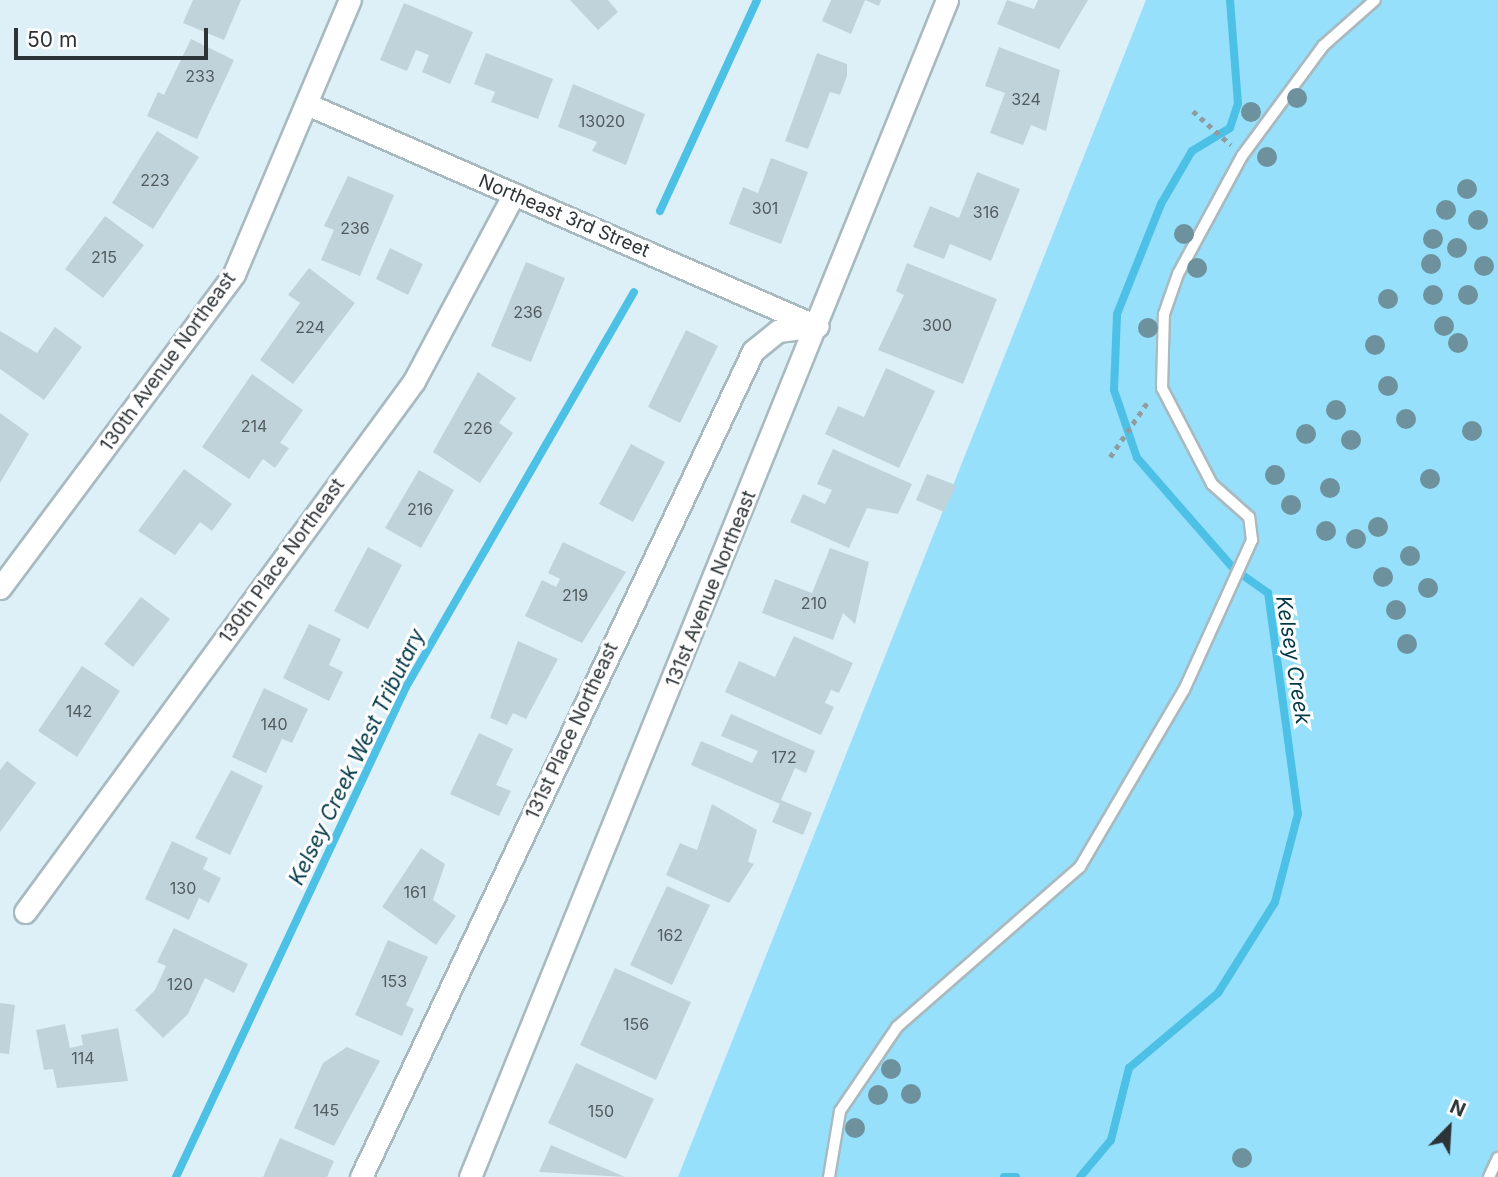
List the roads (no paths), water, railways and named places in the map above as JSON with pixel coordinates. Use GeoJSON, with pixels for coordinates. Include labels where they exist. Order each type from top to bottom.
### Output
{"type":"FeatureCollection","features":[{"type":"Feature","properties":{"kind":"street","name":"130th Avenue Northeast"},"geometry":{"type":"LineString","coordinates":[[0,588],[234,274],[309,105],[350,0]]}},
{"type":"Feature","properties":{"kind":"street","name":"131st Avenue Northeast"},"geometry":{"type":"LineString","coordinates":[[470,1177],[818,326],[947,0]]}},
{"type":"Feature","properties":{"kind":"street","name":"Northeast 3rd Street"},"geometry":{"type":"LineString","coordinates":[[309,105],[818,326]]}},
{"type":"Feature","properties":{"kind":"street","name":"130th Place Northeast"},"geometry":{"type":"LineString","coordinates":[[25,912],[414,382],[514,194]]}},
{"type":"Feature","properties":{"kind":"street","name":"131st Place Northeast"},"geometry":{"type":"LineString","coordinates":[[361,1177],[753,351],[778,331],[818,326]]}},
{"type":"Feature","properties":{"kind":"lane"},"geometry":{"type":"LineString","coordinates":[[830,1177],[840,1111],[897,1027],[1080,867],[1184,690],[1228,583],[1252,540],[1249,517],[1212,484],[1163,388],[1164,314],[1178,274],[1242,156],[1323,46],[1375,0]]}},
{"type":"Feature","properties":{"kind":"lane"},"geometry":{"type":"LineString","coordinates":[[1489,1177],[1498,1158]]}},
{"type":"Feature","properties":{"kind":"waterway","name":"Kelsey Creek West Tributary"},"geometry":{"type":"LineString","coordinates":[[660,211],[757,0]]}},
{"type":"Feature","properties":{"kind":"waterway","name":"Kelsey Creek"},"geometry":{"type":"LineString","coordinates":[[1080,1177],[1111,1140],[1129,1068],[1218,993],[1275,902],[1298,814],[1268,593],[1234,569],[1137,458],[1114,390],[1117,314],[1161,204],[1192,151],[1230,128],[1238,104],[1230,0]]}},
{"type":"Feature","properties":{"kind":"waterway","name":"Kelsey Creek West Tributary"},"geometry":{"type":"LineString","coordinates":[[176,1177],[406,687],[634,292]]}},
{"type":"Feature","properties":{"kind":"waterway","name":"Kelsey Creek"},"geometry":{"type":"LineString","coordinates":[[1004,1177],[1016,1177]]}}]}
